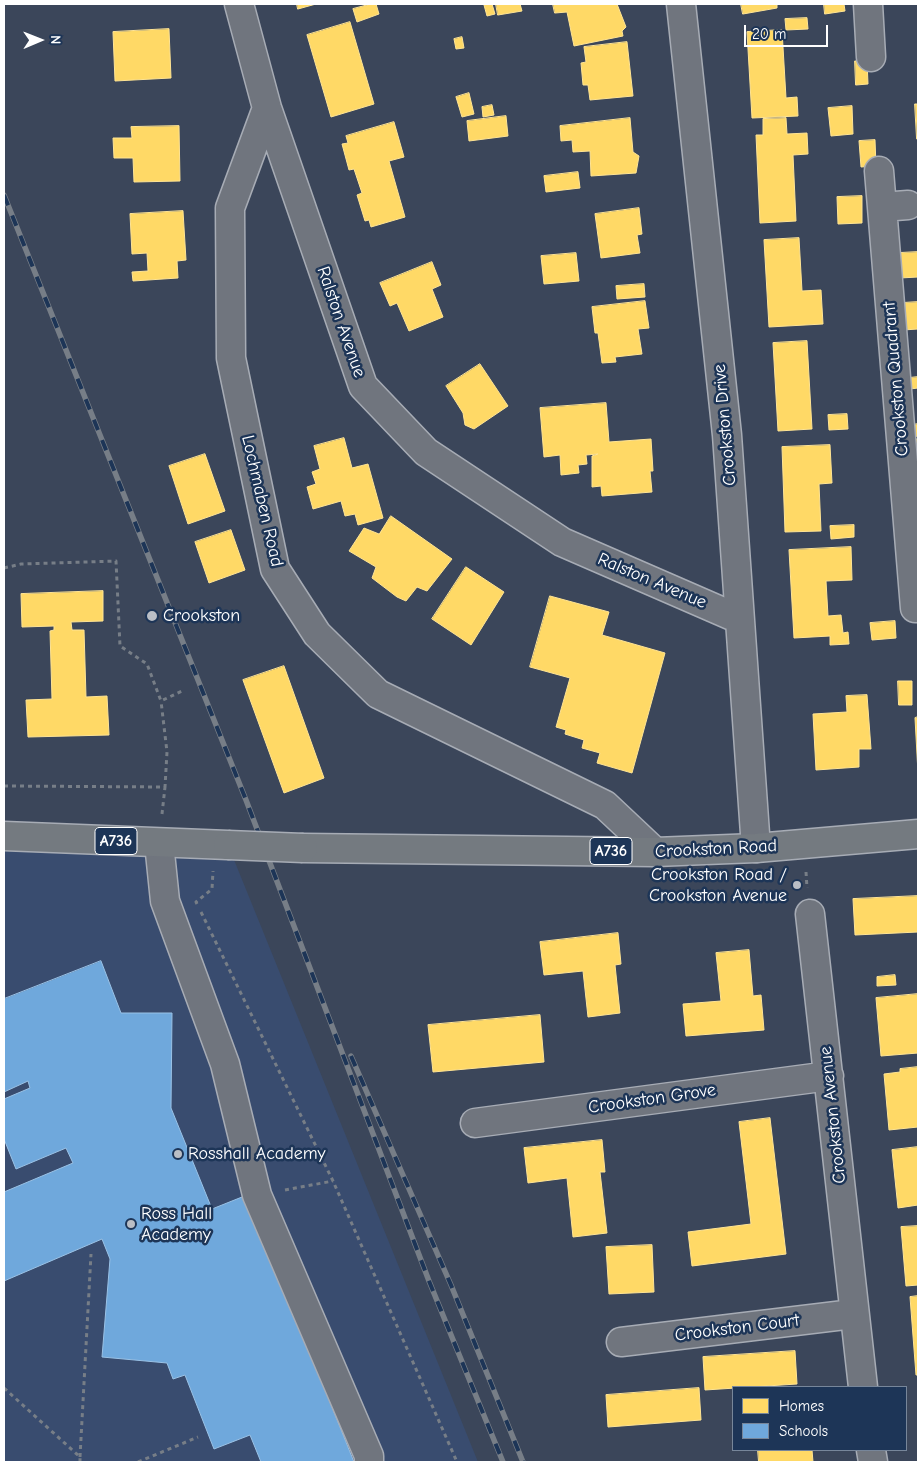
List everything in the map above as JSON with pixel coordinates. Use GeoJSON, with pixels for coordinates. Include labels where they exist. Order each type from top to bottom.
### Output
{"type":"FeatureCollection","features":[{"type":"Feature","properties":{"kind":"main road","name":"Crookston Road"},"geometry":{"type":"LineString","coordinates":[[221,845],[303,848],[655,852],[756,848],[918,834]]}},
{"type":"Feature","properties":{"kind":"main road","name":"A736"},"geometry":{"type":"LineString","coordinates":[[4,836],[221,845]]}},
{"type":"Feature","properties":{"kind":"street","name":"Ralston Avenue"},"geometry":{"type":"LineString","coordinates":[[239,4],[267,108],[363,386],[426,452],[562,542],[739,619]]}},
{"type":"Feature","properties":{"kind":"street","name":"Crookston Drive"},"geometry":{"type":"LineString","coordinates":[[681,4],[726,435],[756,848]]}},
{"type":"Feature","properties":{"kind":"street"},"geometry":{"type":"LineString","coordinates":[[868,4],[871,57]]}},
{"type":"Feature","properties":{"kind":"street","name":"Lochmaben Road"},"geometry":{"type":"LineString","coordinates":[[267,108],[230,208],[231,358],[275,569],[317,634],[378,694],[605,805],[655,852]]}},
{"type":"Feature","properties":{"kind":"street","name":"Crookston Quadrant"},"geometry":{"type":"LineString","coordinates":[[879,171],[895,206],[915,608],[918,608]]}},
{"type":"Feature","properties":{"kind":"street"},"geometry":{"type":"LineString","coordinates":[[159,843],[165,901],[225,1064],[257,1196],[369,1456],[369,1462]]}},
{"type":"Feature","properties":{"kind":"street","name":"Crookston Avenue"},"geometry":{"type":"LineString","coordinates":[[810,914],[863,1386]]}},
{"type":"Feature","properties":{"kind":"street","name":"Crookston Grove"},"geometry":{"type":"LineString","coordinates":[[475,1122],[829,1076]]}},
{"type":"Feature","properties":{"kind":"street","name":"Crookston Court"},"geometry":{"type":"LineString","coordinates":[[620,1342],[854,1314]]}},
{"type":"Feature","properties":{"kind":"path"},"geometry":{"type":"LineString","coordinates":[[4,568],[22,564],[116,561],[120,646],[147,664],[161,701],[167,752],[165,788],[4,786]]}},
{"type":"Feature","properties":{"kind":"path"},"geometry":{"type":"LineString","coordinates":[[161,701],[184,690]]}},
{"type":"Feature","properties":{"kind":"path"},"geometry":{"type":"LineString","coordinates":[[803,844],[810,914]]}},
{"type":"Feature","properties":{"kind":"path"},"geometry":{"type":"LineString","coordinates":[[221,845],[212,889],[196,902],[333,1181],[457,1462]]}},
{"type":"Feature","properties":{"kind":"path"},"geometry":{"type":"LineString","coordinates":[[257,1196],[333,1181]]}},
{"type":"Feature","properties":{"kind":"path"},"geometry":{"type":"LineString","coordinates":[[80,1462],[91,1254]]}},
{"type":"Feature","properties":{"kind":"path"},"geometry":{"type":"LineString","coordinates":[[4,1388],[80,1457]]}},
{"type":"Feature","properties":{"kind":"path"},"geometry":{"type":"LineString","coordinates":[[138,1462],[198,1437]]}},
{"type":"Feature","properties":{"kind":"shaded area","name":"Rosshall Academy"},"geometry":{"type":"Polygon","coordinates":[[[4,836],[228,845],[478,1462],[4,1462],[4,836]]]}},
{"type":"Feature","properties":{"kind":"building: Homes"},"geometry":{"type":"Polygon","coordinates":[[[297,4],[316,4],[298,9],[297,4]]]}},
{"type":"Feature","properties":{"kind":"building: Homes"},"geometry":{"type":"Polygon","coordinates":[[[376,4],[379,14],[357,22],[353,9],[376,4]]]}},
{"type":"Feature","properties":{"kind":"building: Homes"},"geometry":{"type":"Polygon","coordinates":[[[492,4],[495,14],[487,16],[484,5],[492,4]]]}},
{"type":"Feature","properties":{"kind":"building: Homes"},"geometry":{"type":"Polygon","coordinates":[[[496,4],[520,4],[522,11],[498,15],[496,4]]]}},
{"type":"Feature","properties":{"kind":"building: Homes"},"geometry":{"type":"Polygon","coordinates":[[[553,4],[617,4],[626,27],[622,31],[623,36],[574,46],[567,12],[555,13],[553,4]]]}},
{"type":"Feature","properties":{"kind":"building: Homes"},"geometry":{"type":"Polygon","coordinates":[[[741,4],[777,4],[777,8],[743,14],[741,4]]]}},
{"type":"Feature","properties":{"kind":"building: Homes"},"geometry":{"type":"Polygon","coordinates":[[[824,4],[844,4],[845,11],[825,14],[824,4]]]}},
{"type":"Feature","properties":{"kind":"building: Homes"},"geometry":{"type":"Polygon","coordinates":[[[807,18],[808,29],[786,30],[785,19],[807,18]]]}},
{"type":"Feature","properties":{"kind":"building: Homes"},"geometry":{"type":"Polygon","coordinates":[[[350,22],[374,104],[331,117],[307,35],[350,22]]]}},
{"type":"Feature","properties":{"kind":"building: Homes"},"geometry":{"type":"Polygon","coordinates":[[[169,29],[171,78],[115,81],[113,32],[169,29]]]}},
{"type":"Feature","properties":{"kind":"building: Homes"},"geometry":{"type":"Polygon","coordinates":[[[782,30],[786,98],[797,97],[798,116],[752,118],[747,32],[782,30]]]}},
{"type":"Feature","properties":{"kind":"building: Homes"},"geometry":{"type":"Polygon","coordinates":[[[462,37],[464,48],[456,49],[454,39],[462,37]]]}},
{"type":"Feature","properties":{"kind":"building: Homes"},"geometry":{"type":"Polygon","coordinates":[[[627,42],[633,96],[590,100],[588,85],[583,85],[581,63],[586,62],[584,47],[627,42]]]}},
{"type":"Feature","properties":{"kind":"building: Homes"},"geometry":{"type":"Polygon","coordinates":[[[855,61],[867,61],[868,84],[856,85],[855,61]]]}},
{"type":"Feature","properties":{"kind":"building: Homes"},"geometry":{"type":"Polygon","coordinates":[[[469,93],[474,114],[462,117],[456,97],[469,93]]]}},
{"type":"Feature","properties":{"kind":"building: Homes"},"geometry":{"type":"Polygon","coordinates":[[[915,104],[918,104],[918,139],[917,139],[915,104]]]}},
{"type":"Feature","properties":{"kind":"building: Homes"},"geometry":{"type":"Polygon","coordinates":[[[492,105],[494,115],[483,117],[482,107],[492,105]]]}},
{"type":"Feature","properties":{"kind":"building: Homes"},"geometry":{"type":"Polygon","coordinates":[[[852,106],[853,134],[831,136],[828,108],[852,106]]]}},
{"type":"Feature","properties":{"kind":"building: Homes"},"geometry":{"type":"Polygon","coordinates":[[[506,116],[508,136],[469,141],[467,121],[506,116]]]}},
{"type":"Feature","properties":{"kind":"building: Homes"},"geometry":{"type":"Polygon","coordinates":[[[630,118],[633,152],[639,156],[636,173],[591,176],[590,151],[573,152],[572,140],[561,141],[560,126],[630,118]]]}},
{"type":"Feature","properties":{"kind":"building: Homes"},"geometry":{"type":"Polygon","coordinates":[[[786,118],[787,134],[807,133],[808,154],[793,155],[796,221],[760,223],[756,135],[763,135],[763,119],[786,118]]]}},
{"type":"Feature","properties":{"kind":"building: Homes"},"geometry":{"type":"Polygon","coordinates":[[[394,122],[404,157],[389,161],[405,217],[371,227],[369,220],[365,221],[357,195],[362,193],[354,169],[349,170],[342,144],[348,143],[346,136],[394,122]]]}},
{"type":"Feature","properties":{"kind":"building: Homes"},"geometry":{"type":"Polygon","coordinates":[[[179,126],[180,181],[134,182],[133,158],[114,158],[113,138],[132,138],[131,127],[179,126]]]}},
{"type":"Feature","properties":{"kind":"building: Homes"},"geometry":{"type":"Polygon","coordinates":[[[875,140],[876,166],[861,167],[859,141],[875,140]]]}},
{"type":"Feature","properties":{"kind":"building: Homes"},"geometry":{"type":"Polygon","coordinates":[[[578,172],[580,188],[546,192],[544,176],[578,172]]]}},
{"type":"Feature","properties":{"kind":"building: Homes"},"geometry":{"type":"Polygon","coordinates":[[[862,196],[862,223],[838,224],[837,197],[862,196]]]}},
{"type":"Feature","properties":{"kind":"building: Homes"},"geometry":{"type":"Polygon","coordinates":[[[639,208],[642,234],[637,235],[640,253],[601,258],[595,214],[639,208]]]}},
{"type":"Feature","properties":{"kind":"building: Homes"},"geometry":{"type":"Polygon","coordinates":[[[183,211],[186,260],[177,261],[178,278],[133,281],[132,272],[148,271],[147,253],[132,254],[130,214],[183,211]]]}},
{"type":"Feature","properties":{"kind":"building: Homes"},"geometry":{"type":"Polygon","coordinates":[[[799,238],[802,291],[821,290],[823,324],[769,327],[764,240],[799,238]]]}},
{"type":"Feature","properties":{"kind":"building: Homes"},"geometry":{"type":"Polygon","coordinates":[[[918,252],[918,277],[900,278],[899,253],[918,252]]]}},
{"type":"Feature","properties":{"kind":"building: Homes"},"geometry":{"type":"Polygon","coordinates":[[[576,253],[579,281],[544,284],[541,256],[576,253]]]}},
{"type":"Feature","properties":{"kind":"building: Homes"},"geometry":{"type":"Polygon","coordinates":[[[432,262],[441,285],[432,289],[443,317],[409,331],[397,303],[390,306],[380,283],[432,262]]]}},
{"type":"Feature","properties":{"kind":"building: Homes"},"geometry":{"type":"Polygon","coordinates":[[[644,284],[645,297],[617,299],[616,286],[644,284]]]}},
{"type":"Feature","properties":{"kind":"building: Homes"},"geometry":{"type":"Polygon","coordinates":[[[645,301],[649,328],[638,329],[642,354],[615,357],[616,362],[602,363],[598,333],[595,333],[592,307],[645,301]]]}},
{"type":"Feature","properties":{"kind":"building: Homes"},"geometry":{"type":"Polygon","coordinates":[[[918,302],[918,329],[903,330],[902,303],[918,302]]]}},
{"type":"Feature","properties":{"kind":"building: Homes"},"geometry":{"type":"Polygon","coordinates":[[[807,341],[812,429],[778,431],[773,343],[807,341]]]}},
{"type":"Feature","properties":{"kind":"building: Homes"},"geometry":{"type":"Polygon","coordinates":[[[480,364],[508,406],[474,429],[465,425],[463,413],[446,386],[480,364]]]}},
{"type":"Feature","properties":{"kind":"building: Homes"},"geometry":{"type":"Polygon","coordinates":[[[918,377],[918,388],[910,389],[909,378],[918,377]]]}},
{"type":"Feature","properties":{"kind":"building: Homes"},"geometry":{"type":"Polygon","coordinates":[[[606,403],[609,442],[651,439],[653,471],[650,471],[652,492],[602,496],[601,486],[592,487],[592,456],[598,454],[586,455],[587,464],[578,465],[579,473],[561,475],[560,455],[544,457],[540,408],[606,403]]]}},
{"type":"Feature","properties":{"kind":"building: Homes"},"geometry":{"type":"Polygon","coordinates":[[[847,414],[848,429],[829,430],[828,415],[847,414]]]}},
{"type":"Feature","properties":{"kind":"building: Homes"},"geometry":{"type":"Polygon","coordinates":[[[918,424],[918,436],[912,437],[912,425],[918,424]]]}},
{"type":"Feature","properties":{"kind":"building: Homes"},"geometry":{"type":"Polygon","coordinates":[[[344,438],[352,468],[368,464],[383,518],[358,525],[355,514],[345,516],[341,501],[313,509],[307,487],[316,484],[312,472],[320,469],[314,446],[344,438]]]}},
{"type":"Feature","properties":{"kind":"building: Homes"},"geometry":{"type":"Polygon","coordinates":[[[913,439],[918,439],[918,452],[914,452],[913,439]]]}},
{"type":"Feature","properties":{"kind":"building: Homes"},"geometry":{"type":"Polygon","coordinates":[[[830,445],[832,483],[819,484],[821,531],[785,532],[782,447],[830,445]]]}},
{"type":"Feature","properties":{"kind":"building: Homes"},"geometry":{"type":"Polygon","coordinates":[[[205,454],[225,511],[188,524],[169,466],[205,454]]]}},
{"type":"Feature","properties":{"kind":"building: Homes"},"geometry":{"type":"Polygon","coordinates":[[[391,516],[452,559],[427,591],[417,587],[406,601],[397,597],[372,578],[376,567],[349,551],[364,528],[379,534],[391,516]]]}},
{"type":"Feature","properties":{"kind":"building: Homes"},"geometry":{"type":"Polygon","coordinates":[[[854,525],[854,537],[831,539],[830,526],[854,525]]]}},
{"type":"Feature","properties":{"kind":"building: Homes"},"geometry":{"type":"Polygon","coordinates":[[[231,530],[245,570],[209,583],[195,542],[231,530]]]}},
{"type":"Feature","properties":{"kind":"building: Homes"},"geometry":{"type":"Polygon","coordinates":[[[851,547],[852,580],[826,581],[828,616],[841,615],[843,633],[848,632],[849,644],[830,645],[830,636],[794,638],[789,550],[851,547]]]}},
{"type":"Feature","properties":{"kind":"building: Homes"},"geometry":{"type":"Polygon","coordinates":[[[466,567],[504,592],[471,645],[432,619],[466,567]]]}},
{"type":"Feature","properties":{"kind":"building: Homes"},"geometry":{"type":"Polygon","coordinates":[[[103,591],[103,621],[71,622],[72,630],[84,630],[86,697],[107,696],[109,735],[28,737],[26,700],[52,699],[50,631],[54,630],[54,626],[22,627],[21,594],[103,591]]]}},
{"type":"Feature","properties":{"kind":"building: Homes"},"geometry":{"type":"Polygon","coordinates":[[[550,596],[609,612],[602,635],[665,653],[632,773],[597,763],[600,753],[582,748],[584,740],[565,734],[566,730],[556,727],[570,678],[530,667],[550,596]]]}},
{"type":"Feature","properties":{"kind":"building: Homes"},"geometry":{"type":"Polygon","coordinates":[[[895,621],[896,638],[872,640],[870,623],[895,621]]]}},
{"type":"Feature","properties":{"kind":"building: Homes"},"geometry":{"type":"Polygon","coordinates":[[[284,666],[324,778],[284,793],[243,680],[284,666]]]}},
{"type":"Feature","properties":{"kind":"building: Homes"},"geometry":{"type":"Polygon","coordinates":[[[898,681],[912,681],[912,705],[899,705],[898,681]]]}},
{"type":"Feature","properties":{"kind":"building: Homes"},"geometry":{"type":"Polygon","coordinates":[[[867,695],[871,749],[859,749],[859,767],[816,770],[813,714],[847,712],[846,696],[867,695]]]}},
{"type":"Feature","properties":{"kind":"building: Homes"},"geometry":{"type":"Polygon","coordinates":[[[918,717],[918,773],[915,718],[918,717]]]}},
{"type":"Feature","properties":{"kind":"building: Homes"},"geometry":{"type":"Polygon","coordinates":[[[918,896],[918,932],[855,935],[853,899],[918,896]]]}},
{"type":"Feature","properties":{"kind":"building: Homes"},"geometry":{"type":"Polygon","coordinates":[[[618,933],[621,964],[615,965],[620,1013],[588,1017],[583,971],[544,975],[540,942],[618,933]]]}},
{"type":"Feature","properties":{"kind":"building: Homes"},"geometry":{"type":"Polygon","coordinates":[[[749,950],[753,996],[761,995],[764,1030],[686,1036],[683,1004],[721,1001],[716,953],[749,950]]]}},
{"type":"Feature","properties":{"kind":"building: Homes"},"geometry":{"type":"Polygon","coordinates":[[[895,975],[896,985],[877,986],[877,977],[895,975]]]}},
{"type":"Feature","properties":{"kind":"building: Homes"},"geometry":{"type":"Polygon","coordinates":[[[918,994],[918,1053],[881,1056],[876,998],[918,994]]]}},
{"type":"Feature","properties":{"kind":"building: Homes"},"geometry":{"type":"Polygon","coordinates":[[[540,1015],[544,1062],[433,1072],[428,1025],[540,1015]]]}},
{"type":"Feature","properties":{"kind":"building: Homes"},"geometry":{"type":"Polygon","coordinates":[[[918,1067],[918,1127],[889,1130],[884,1074],[900,1072],[900,1069],[918,1067]]]}},
{"type":"Feature","properties":{"kind":"building: Homes"},"geometry":{"type":"Polygon","coordinates":[[[770,1118],[786,1254],[692,1266],[688,1232],[751,1224],[739,1122],[770,1118]]]}},
{"type":"Feature","properties":{"kind":"building: Homes"},"geometry":{"type":"Polygon","coordinates":[[[602,1140],[605,1172],[600,1172],[607,1233],[573,1237],[567,1178],[528,1183],[524,1148],[602,1140]]]}},
{"type":"Feature","properties":{"kind":"building: Homes"},"geometry":{"type":"Polygon","coordinates":[[[918,1147],[918,1205],[898,1208],[892,1150],[918,1147]]]}},
{"type":"Feature","properties":{"kind":"building: Homes"},"geometry":{"type":"Polygon","coordinates":[[[918,1226],[918,1285],[906,1286],[901,1227],[918,1226]]]}},
{"type":"Feature","properties":{"kind":"building: Homes"},"geometry":{"type":"Polygon","coordinates":[[[652,1245],[654,1292],[609,1294],[606,1247],[652,1245]]]}},
{"type":"Feature","properties":{"kind":"building: Homes"},"geometry":{"type":"Polygon","coordinates":[[[918,1296],[918,1375],[916,1375],[910,1297],[918,1296]]]}},
{"type":"Feature","properties":{"kind":"building: Homes"},"geometry":{"type":"Polygon","coordinates":[[[795,1351],[797,1384],[732,1386],[732,1388],[705,1390],[703,1357],[795,1351]]]}},
{"type":"Feature","properties":{"kind":"building: Homes"},"geometry":{"type":"Polygon","coordinates":[[[699,1388],[701,1420],[608,1427],[606,1395],[699,1388]]]}},
{"type":"Feature","properties":{"kind":"building: Homes"},"geometry":{"type":"Polygon","coordinates":[[[758,1451],[812,1451],[813,1462],[759,1462],[758,1451]]]}},
{"type":"Feature","properties":{"kind":"building: Schools","name":"Ross Hall Academy"},"geometry":{"type":"Polygon","coordinates":[[[101,961],[121,1013],[172,1013],[171,1108],[212,1209],[247,1195],[354,1462],[261,1462],[250,1435],[214,1449],[185,1375],[173,1379],[167,1363],[102,1357],[110,1259],[102,1239],[4,1281],[4,1192],[73,1163],[66,1148],[16,1169],[4,1139],[4,1099],[30,1088],[28,1081],[4,1092],[4,999],[101,961]]]}},
{"type":"Feature","properties":{"kind":"railway"},"geometry":{"type":"LineString","coordinates":[[4,195],[246,800],[429,1281],[503,1462]]}},
{"type":"Feature","properties":{"kind":"railway"},"geometry":{"type":"LineString","coordinates":[[351,1056],[451,1285],[523,1462]]}},
{"type":"Feature","properties":{"kind":"place","name":"Crookston"},"geometry":{"type":"Point","coordinates":[152,616]}},
{"type":"Feature","properties":{"kind":"place","name":"Crookston Road / Crookston Avenue"},"geometry":{"type":"Point","coordinates":[797,885]}},
{"type":"Feature","properties":{"kind":"place","name":"Rosshall Academy"},"geometry":{"type":"Point","coordinates":[178,1154]}},
{"type":"Feature","properties":{"kind":"place","name":"Ross Hall Academy"},"geometry":{"type":"Point","coordinates":[131,1224]}}]}
